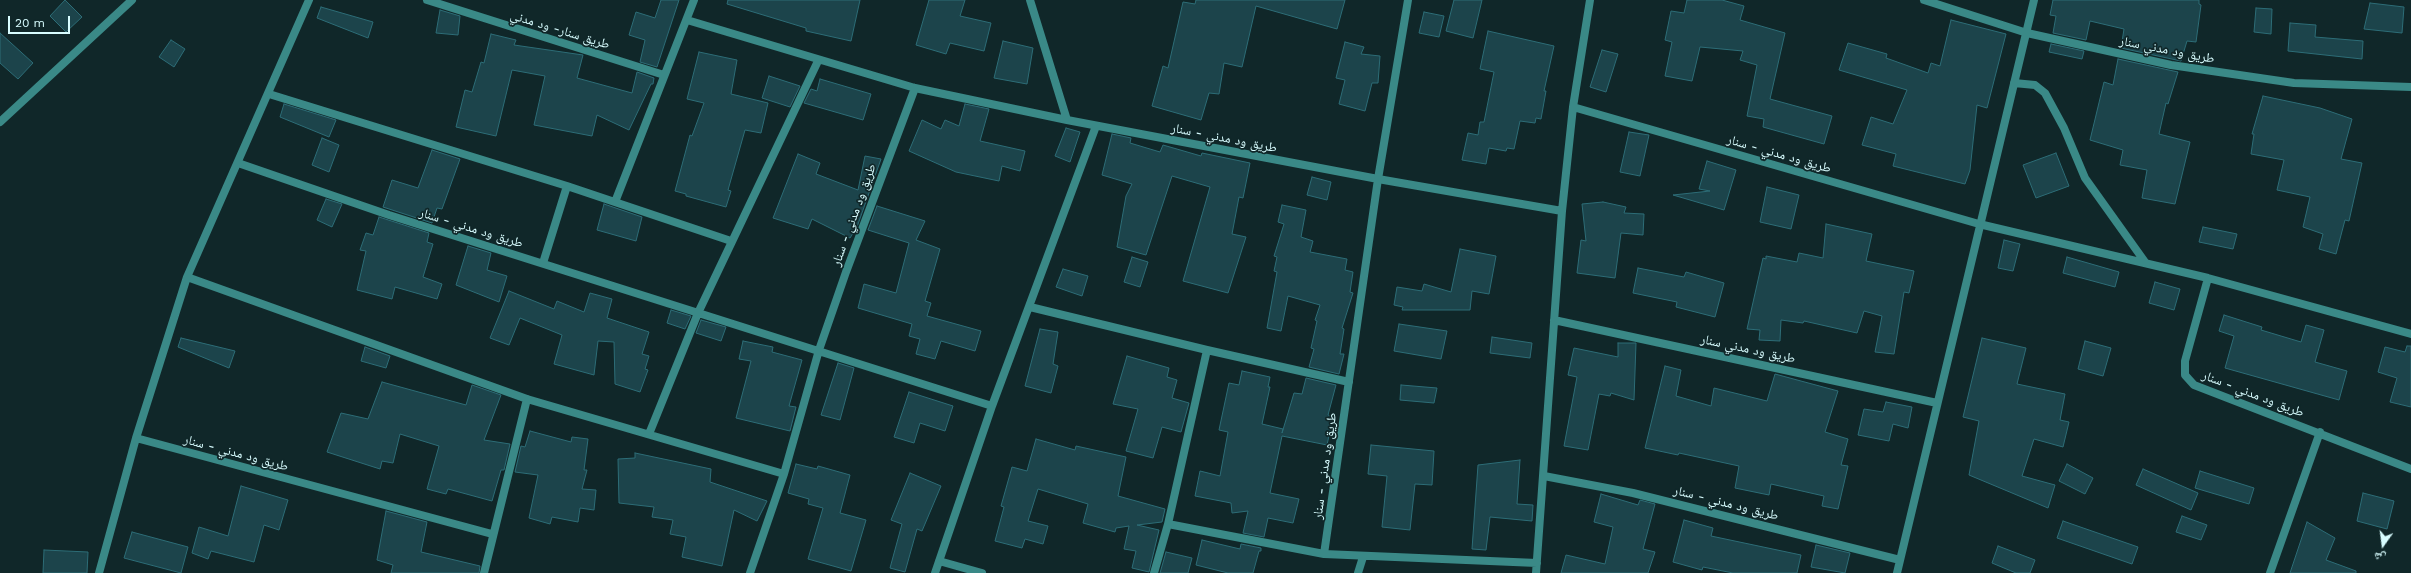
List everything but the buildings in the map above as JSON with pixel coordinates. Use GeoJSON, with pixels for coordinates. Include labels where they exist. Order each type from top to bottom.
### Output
{"type":"FeatureCollection","features":[{"type":"Feature","properties":{"kind":"street"},"geometry":{"type":"LineString","coordinates":[[0,122],[132,0]]}},
{"type":"Feature","properties":{"kind":"street"},"geometry":{"type":"LineString","coordinates":[[100,573],[136,438],[187,277],[269,94],[309,0]]}},
{"type":"Feature","properties":{"kind":"street","name":"طريق سنار- ود مدني"},"geometry":{"type":"LineString","coordinates":[[427,0],[664,75]]}},
{"type":"Feature","properties":{"kind":"street"},"geometry":{"type":"LineString","coordinates":[[615,202],[694,0]]}},
{"type":"Feature","properties":{"kind":"street"},"geometry":{"type":"LineString","coordinates":[[1030,0],[1067,120]]}},
{"type":"Feature","properties":{"kind":"street","name":"طريق ود مدني - سنار"},"geometry":{"type":"LineString","coordinates":[[1324,554],[1378,179],[1408,0]]}},
{"type":"Feature","properties":{"kind":"street"},"geometry":{"type":"LineString","coordinates":[[1536,573],[1562,211],[1573,107],[1590,0]]}},
{"type":"Feature","properties":{"kind":"street","name":"طريق ود مدني سنار"},"geometry":{"type":"LineString","coordinates":[[1924,0],[2027,33],[2171,65],[2294,83],[2411,87]]}},
{"type":"Feature","properties":{"kind":"street"},"geometry":{"type":"LineString","coordinates":[[1897,573],[1979,224],[2034,0]]}},
{"type":"Feature","properties":{"kind":"street","name":"طريق ود مدني - سنار"},"geometry":{"type":"LineString","coordinates":[[687,20],[818,61],[915,88],[1096,126],[1378,179],[1562,211]]}},
{"type":"Feature","properties":{"kind":"street"},"geometry":{"type":"LineString","coordinates":[[649,434],[698,313],[731,241],[774,157],[818,61]]}},
{"type":"Feature","properties":{"kind":"street"},"geometry":{"type":"LineString","coordinates":[[2014,82],[2035,85],[2045,93],[2064,128],[2085,178],[2145,262]]}},
{"type":"Feature","properties":{"kind":"street","name":"طريق ود مدني - سنار"},"geometry":{"type":"LineString","coordinates":[[750,573],[784,474],[819,350],[846,272],[915,88]]}},
{"type":"Feature","properties":{"kind":"street"},"geometry":{"type":"LineString","coordinates":[[269,94],[567,186],[731,241]]}},
{"type":"Feature","properties":{"kind":"street","name":"طريق ود مدني - سنار"},"geometry":{"type":"LineString","coordinates":[[1573,107],[1979,224],[2208,278],[2411,334]]}},
{"type":"Feature","properties":{"kind":"street"},"geometry":{"type":"LineString","coordinates":[[935,573],[992,406],[1096,126]]}},
{"type":"Feature","properties":{"kind":"street","name":"طريق ود مدني - سنار"},"geometry":{"type":"LineString","coordinates":[[238,163],[389,215],[992,406]]}},
{"type":"Feature","properties":{"kind":"street"},"geometry":{"type":"LineString","coordinates":[[543,263],[567,186]]}},
{"type":"Feature","properties":{"kind":"street"},"geometry":{"type":"LineString","coordinates":[[187,277],[526,399],[784,474]]}},
{"type":"Feature","properties":{"kind":"street","name":"طريق ود مدني - سنار"},"geometry":{"type":"LineString","coordinates":[[2208,278],[2185,361],[2185,375],[2194,385],[2320,432]]}},
{"type":"Feature","properties":{"kind":"street"},"geometry":{"type":"LineString","coordinates":[[1030,306],[1207,350],[1349,382]]}},
{"type":"Feature","properties":{"kind":"street","name":"طريق ود مدني سنار"},"geometry":{"type":"LineString","coordinates":[[1554,320],[1937,403]]}},
{"type":"Feature","properties":{"kind":"street"},"geometry":{"type":"LineString","coordinates":[[1154,573],[1168,524],[1207,350]]}},
{"type":"Feature","properties":{"kind":"street"},"geometry":{"type":"LineString","coordinates":[[484,573],[492,534],[526,399]]}},
{"type":"Feature","properties":{"kind":"street"},"geometry":{"type":"LineString","coordinates":[[2270,573],[2320,432],[2410,470]]}},
{"type":"Feature","properties":{"kind":"street","name":"طريق ود مدني - سنار"},"geometry":{"type":"LineString","coordinates":[[136,438],[492,534]]}},
{"type":"Feature","properties":{"kind":"street","name":"طريق ود مدني - سنار"},"geometry":{"type":"LineString","coordinates":[[1544,476],[1648,496],[1900,560]]}},
{"type":"Feature","properties":{"kind":"street"},"geometry":{"type":"LineString","coordinates":[[1168,524],[1324,554],[1363,557],[1537,563]]}},
{"type":"Feature","properties":{"kind":"street"},"geometry":{"type":"LineString","coordinates":[[1358,573],[1363,557]]}},
{"type":"Feature","properties":{"kind":"street"},"geometry":{"type":"LineString","coordinates":[[939,561],[982,573]]}}]}
